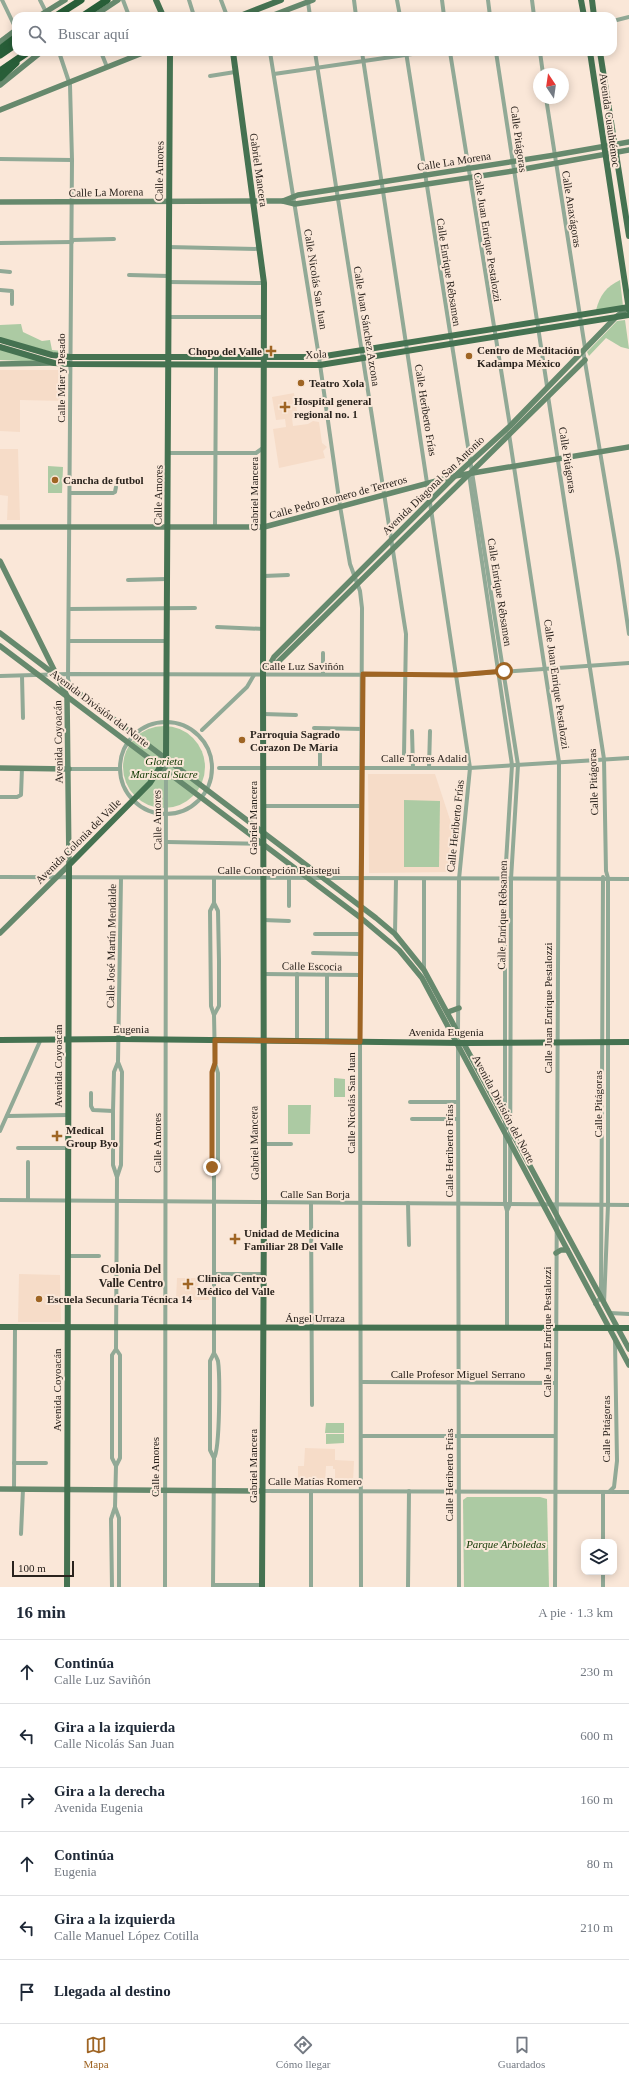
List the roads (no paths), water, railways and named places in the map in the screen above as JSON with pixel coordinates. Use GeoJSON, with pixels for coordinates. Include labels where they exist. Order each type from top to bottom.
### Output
{"type":"FeatureCollection","features":[{"type":"Feature","properties":{"kind":"highway"},"geometry":{"type":"LineString","coordinates":[[62,12],[81,0]]}},
{"type":"Feature","properties":{"kind":"highway"},"geometry":{"type":"LineString","coordinates":[[89,12],[107,0]]}},
{"type":"Feature","properties":{"kind":"highway"},"geometry":{"type":"LineString","coordinates":[[0,49],[12,40]]}},
{"type":"Feature","properties":{"kind":"highway"},"geometry":{"type":"LineString","coordinates":[[0,55],[12,47]]}},
{"type":"Feature","properties":{"kind":"highway"},"geometry":{"type":"LineString","coordinates":[[0,71],[20,57]]}},
{"type":"Feature","properties":{"kind":"highway"},"geometry":{"type":"LineString","coordinates":[[0,78],[11,69],[20,57]]}},
{"type":"Feature","properties":{"kind":"main road"},"geometry":{"type":"LineString","coordinates":[[156,0],[161,12]]}},
{"type":"Feature","properties":{"kind":"main road"},"geometry":{"type":"LineString","coordinates":[[252,12],[282,0]]}},
{"type":"Feature","properties":{"kind":"main road"},"geometry":{"type":"LineString","coordinates":[[581,0],[583,12]]}},
{"type":"Feature","properties":{"kind":"main road"},"geometry":{"type":"LineString","coordinates":[[592,0],[594,12]]}},
{"type":"Feature","properties":{"kind":"main road","name":"Calle Amores"},"geometry":{"type":"LineString","coordinates":[[166,758],[165,674],[168,453],[167,357],[170,56]]}},
{"type":"Feature","properties":{"kind":"main road","name":"Gabriel Mancera"},"geometry":{"type":"LineString","coordinates":[[233,56],[264,283],[264,629],[262,675],[264,1274],[262,1586]]}},
{"type":"Feature","properties":{"kind":"main road","name":"Avenida Cuauhtémoc"},"geometry":{"type":"LineString","coordinates":[[591,56],[629,308]]}},
{"type":"Feature","properties":{"kind":"main road","name":"Avenida Cuauhtémoc"},"geometry":{"type":"LineString","coordinates":[[601,56],[629,236]]}},
{"type":"Feature","properties":{"kind":"main road","name":"Xola"},"geometry":{"type":"LineString","coordinates":[[0,340],[52,355],[70,357],[319,357],[580,314],[629,308]]}},
{"type":"Feature","properties":{"kind":"main road","name":"Xola"},"geometry":{"type":"LineString","coordinates":[[54,364],[167,366],[320,365],[629,315]]}},
{"type":"Feature","properties":{"kind":"main road"},"geometry":{"type":"LineString","coordinates":[[0,347],[54,364]]}},
{"type":"Feature","properties":{"kind":"main road","name":"Avenida Colonia del Valle"},"geometry":{"type":"LineString","coordinates":[[69,865],[150,783],[163,768],[166,758]]}},
{"type":"Feature","properties":{"kind":"main road","name":"Avenida Coyoacán"},"geometry":{"type":"LineString","coordinates":[[67,1587],[66,1489],[69,865]]}},
{"type":"Feature","properties":{"kind":"main road","name":"Eugenia"},"geometry":{"type":"LineString","coordinates":[[0,1040],[119,1039],[263,1041]]}},
{"type":"Feature","properties":{"kind":"main road","name":"Avenida Eugenia"},"geometry":{"type":"LineString","coordinates":[[263,1041],[461,1043],[629,1042]]}},
{"type":"Feature","properties":{"kind":"main road","name":"Ángel Urraza"},"geometry":{"type":"LineString","coordinates":[[0,1327],[629,1328]]}},
{"type":"Feature","properties":{"kind":"street"},"geometry":{"type":"LineString","coordinates":[[2,0],[12,21]]}},
{"type":"Feature","properties":{"kind":"street"},"geometry":{"type":"LineString","coordinates":[[40,0],[46,12],[65,0]]}},
{"type":"Feature","properties":{"kind":"street"},"geometry":{"type":"LineString","coordinates":[[100,12],[118,0]]}},
{"type":"Feature","properties":{"kind":"street"},"geometry":{"type":"LineString","coordinates":[[123,0],[128,12]]}},
{"type":"Feature","properties":{"kind":"street"},"geometry":{"type":"LineString","coordinates":[[189,0],[193,12]]}},
{"type":"Feature","properties":{"kind":"street"},"geometry":{"type":"LineString","coordinates":[[221,0],[226,12]]}},
{"type":"Feature","properties":{"kind":"street"},"geometry":{"type":"LineString","coordinates":[[263,0],[266,7]]}},
{"type":"Feature","properties":{"kind":"street"},"geometry":{"type":"LineString","coordinates":[[354,0],[356,12]]}},
{"type":"Feature","properties":{"kind":"street"},"geometry":{"type":"LineString","coordinates":[[397,0],[399,12]]}},
{"type":"Feature","properties":{"kind":"street"},"geometry":{"type":"LineString","coordinates":[[442,0],[444,12]]}},
{"type":"Feature","properties":{"kind":"street"},"geometry":{"type":"LineString","coordinates":[[488,0],[490,12]]}},
{"type":"Feature","properties":{"kind":"street"},"geometry":{"type":"LineString","coordinates":[[532,0],[534,12]]}},
{"type":"Feature","properties":{"kind":"street"},"geometry":{"type":"LineString","coordinates":[[281,12],[310,1],[310,12]]}},
{"type":"Feature","properties":{"kind":"street"},"geometry":{"type":"LineString","coordinates":[[617,20],[629,18]]}},
{"type":"Feature","properties":{"kind":"street"},"geometry":{"type":"LineString","coordinates":[[0,42],[12,33]]}},
{"type":"Feature","properties":{"kind":"street"},"geometry":{"type":"LineString","coordinates":[[0,85],[36,56]]}},
{"type":"Feature","properties":{"kind":"street","name":"Calle Mier y Pesado"},"geometry":{"type":"LineString","coordinates":[[60,56],[69,82],[72,160],[68,674],[70,688]]}},
{"type":"Feature","properties":{"kind":"street"},"geometry":{"type":"LineString","coordinates":[[103,56],[107,67]]}},
{"type":"Feature","properties":{"kind":"street"},"geometry":{"type":"LineString","coordinates":[[0,110],[134,56]]}},
{"type":"Feature","properties":{"kind":"street","name":"Calle Nicolás San Juan"},"geometry":{"type":"LineString","coordinates":[[271,56],[319,357],[340,506],[350,564],[357,582],[362,608],[363,729],[360,954],[361,1587]]}},
{"type":"Feature","properties":{"kind":"street","name":"Calle Juan Sánchez Azcona"},"geometry":{"type":"LineString","coordinates":[[316,56],[406,634],[404,755]]}},
{"type":"Feature","properties":{"kind":"street","name":"Calle Heriberto Frías"},"geometry":{"type":"LineString","coordinates":[[363,56],[470,768],[459,879],[458,1032]]}},
{"type":"Feature","properties":{"kind":"street"},"geometry":{"type":"LineString","coordinates":[[274,74],[364,62],[396,56]]}},
{"type":"Feature","properties":{"kind":"street","name":"Calle Enrique Rébsamen"},"geometry":{"type":"LineString","coordinates":[[407,56],[515,765],[504,1117],[508,1204]]}},
{"type":"Feature","properties":{"kind":"street","name":"Calle Juan Enrique Pestalozzi"},"geometry":{"type":"LineString","coordinates":[[451,56],[510,426]]}},
{"type":"Feature","properties":{"kind":"street","name":"Calle Pitágoras"},"geometry":{"type":"LineString","coordinates":[[497,56],[604,759],[606,871],[608,878],[609,1028],[605,1042],[602,1124],[601,1297]]}},
{"type":"Feature","properties":{"kind":"street"},"geometry":{"type":"LineString","coordinates":[[541,56],[542,68]]}},
{"type":"Feature","properties":{"kind":"street"},"geometry":{"type":"LineString","coordinates":[[210,76],[235,72]]}},
{"type":"Feature","properties":{"kind":"street","name":"Calle Anaxágoras"},"geometry":{"type":"LineString","coordinates":[[547,104],[582,323],[585,360],[600,452]]}},
{"type":"Feature","properties":{"kind":"street","name":"Calle La Morena"},"geometry":{"type":"LineString","coordinates":[[284,201],[294,196],[629,142]]}},
{"type":"Feature","properties":{"kind":"street","name":"Calle La Morena"},"geometry":{"type":"LineString","coordinates":[[0,202],[72,203],[284,201],[295,204],[337,199],[513,171],[629,150]]}},
{"type":"Feature","properties":{"kind":"street"},"geometry":{"type":"LineString","coordinates":[[0,160],[72,160]]}},
{"type":"Feature","properties":{"kind":"street"},"geometry":{"type":"LineString","coordinates":[[0,243],[114,239]]}},
{"type":"Feature","properties":{"kind":"street"},"geometry":{"type":"LineString","coordinates":[[168,247],[260,249]]}},
{"type":"Feature","properties":{"kind":"street"},"geometry":{"type":"LineString","coordinates":[[0,271],[10,272]]}},
{"type":"Feature","properties":{"kind":"street"},"geometry":{"type":"LineString","coordinates":[[129,275],[168,279],[264,283]]}},
{"type":"Feature","properties":{"kind":"street"},"geometry":{"type":"LineString","coordinates":[[0,290],[12,291],[12,304]]}},
{"type":"Feature","properties":{"kind":"street","name":"Avenida Diagonal San Antonio"},"geometry":{"type":"LineString","coordinates":[[262,675],[274,657],[391,539],[455,476],[510,426],[547,386],[616,317],[629,308]]}},
{"type":"Feature","properties":{"kind":"street"},"geometry":{"type":"LineString","coordinates":[[168,317],[264,317]]}},
{"type":"Feature","properties":{"kind":"street","name":"Avenida Diagonal San Antonio"},"geometry":{"type":"LineString","coordinates":[[268,668],[278,662],[357,582],[585,360]]}},
{"type":"Feature","properties":{"kind":"street","name":"Xola"},"geometry":{"type":"LineString","coordinates":[[0,364],[54,364]]}},
{"type":"Feature","properties":{"kind":"street"},"geometry":{"type":"LineString","coordinates":[[215,527],[216,366]]}},
{"type":"Feature","properties":{"kind":"street","name":"Calle Juan Enrique Pestalozzi"},"geometry":{"type":"LineString","coordinates":[[509,434],[546,668],[559,762],[554,1205]]}},
{"type":"Feature","properties":{"kind":"street"},"geometry":{"type":"LineString","coordinates":[[168,453],[256,453],[260,452],[264,447]]}},
{"type":"Feature","properties":{"kind":"street","name":"Calle Pedro Romero de Terreros"},"geometry":{"type":"LineString","coordinates":[[0,527],[264,527],[383,494],[471,472],[629,447]]}},
{"type":"Feature","properties":{"kind":"street"},"geometry":{"type":"LineString","coordinates":[[600,452],[629,634]]}},
{"type":"Feature","properties":{"kind":"street"},"geometry":{"type":"LineString","coordinates":[[70,493],[113,493],[115,492],[116,488]]}},
{"type":"Feature","properties":{"kind":"street"},"geometry":{"type":"LineString","coordinates":[[0,561],[56,675]]}},
{"type":"Feature","properties":{"kind":"street"},"geometry":{"type":"LineString","coordinates":[[264,576],[288,576]]}},
{"type":"Feature","properties":{"kind":"street"},"geometry":{"type":"LineString","coordinates":[[128,580],[166,580]]}},
{"type":"Feature","properties":{"kind":"street"},"geometry":{"type":"LineString","coordinates":[[69,608],[195,608]]}},
{"type":"Feature","properties":{"kind":"street"},"geometry":{"type":"LineString","coordinates":[[217,627],[264,629]]}},
{"type":"Feature","properties":{"kind":"street","name":"Avenida División del Norte"},"geometry":{"type":"LineString","coordinates":[[0,633],[56,675],[70,688],[166,758],[396,934],[424,970],[448,1012],[458,1032],[461,1043],[504,1132],[598,1310],[609,1327],[629,1365]]}},
{"type":"Feature","properties":{"kind":"street"},"geometry":{"type":"LineString","coordinates":[[69,641],[166,641]]}},
{"type":"Feature","properties":{"kind":"street","name":"Avenida División del Norte"},"geometry":{"type":"LineString","coordinates":[[0,646],[361,918],[391,942],[414,967],[461,1043],[554,1205],[556,1214],[629,1349]]}},
{"type":"Feature","properties":{"kind":"street"},"geometry":{"type":"LineString","coordinates":[[323,654],[323,674]]}},
{"type":"Feature","properties":{"kind":"street","name":"Calle Luz Saviñón"},"geometry":{"type":"LineString","coordinates":[[0,676],[68,674],[457,675],[629,663]]}},
{"type":"Feature","properties":{"kind":"street"},"geometry":{"type":"LineString","coordinates":[[61,680],[66,678],[68,674]]}},
{"type":"Feature","properties":{"kind":"street"},"geometry":{"type":"LineString","coordinates":[[202,730],[247,687],[254,675]]}},
{"type":"Feature","properties":{"kind":"street"},"geometry":{"type":"LineString","coordinates":[[22,676],[23,718]]}},
{"type":"Feature","properties":{"kind":"street","name":"Avenida Coyoacán"},"geometry":{"type":"LineString","coordinates":[[61,680],[67,696],[69,865]]}},
{"type":"Feature","properties":{"kind":"street"},"geometry":{"type":"LineString","coordinates":[[263,714],[296,715]]}},
{"type":"Feature","properties":{"kind":"street"},"geometry":{"type":"LineString","coordinates":[[165,721],[185,725],[203,740],[209,750],[212,763],[211,779],[207,790],[201,798],[185,810],[167,814],[148,811],[132,800],[122,783],[119,769],[121,755],[134,734],[148,725],[165,721]]}},
{"type":"Feature","properties":{"kind":"street"},"geometry":{"type":"LineString","coordinates":[[314,728],[363,729]]}},
{"type":"Feature","properties":{"kind":"street"},"geometry":{"type":"LineString","coordinates":[[412,731],[413,768]]}},
{"type":"Feature","properties":{"kind":"street"},"geometry":{"type":"LineString","coordinates":[[429,768],[430,731]]}},
{"type":"Feature","properties":{"kind":"street"},"geometry":{"type":"LineString","coordinates":[[320,745],[320,768]]}},
{"type":"Feature","properties":{"kind":"street","name":"Calle Torres Adalid"},"geometry":{"type":"LineString","coordinates":[[219,768],[470,768],[629,758]]}},
{"type":"Feature","properties":{"kind":"street","name":"Calle Enrique Rébsamen"},"geometry":{"type":"LineString","coordinates":[[507,1327],[507,1211],[510,1127],[505,958],[505,879],[515,765]]}},
{"type":"Feature","properties":{"kind":"street"},"geometry":{"type":"LineString","coordinates":[[0,768],[119,769]]}},
{"type":"Feature","properties":{"kind":"street"},"geometry":{"type":"LineString","coordinates":[[0,797],[17,797],[21,795],[22,768]]}},
{"type":"Feature","properties":{"kind":"street","name":"Calle Amores"},"geometry":{"type":"LineString","coordinates":[[163,768],[167,814],[165,1587]]}},
{"type":"Feature","properties":{"kind":"street"},"geometry":{"type":"LineString","coordinates":[[263,806],[362,806]]}},
{"type":"Feature","properties":{"kind":"street"},"geometry":{"type":"LineString","coordinates":[[509,822],[514,822]]}},
{"type":"Feature","properties":{"kind":"street"},"geometry":{"type":"LineString","coordinates":[[167,842],[263,844]]}},
{"type":"Feature","properties":{"kind":"street"},"geometry":{"type":"LineString","coordinates":[[506,855],[512,855]]}},
{"type":"Feature","properties":{"kind":"street","name":"Avenida Colonia del Valle"},"geometry":{"type":"LineString","coordinates":[[0,933],[69,865]]}},
{"type":"Feature","properties":{"kind":"street","name":"Calle Pitágoras"},"geometry":{"type":"LineString","coordinates":[[605,1303],[608,1205],[608,1124],[605,1042],[603,1028],[603,878],[606,871]]}},
{"type":"Feature","properties":{"kind":"street","name":"Calle Concepción Beistegui"},"geometry":{"type":"LineString","coordinates":[[0,877],[629,879]]}},
{"type":"Feature","properties":{"kind":"street","name":"Calle José Martín Mendalde"},"geometry":{"type":"LineString","coordinates":[[112,1587],[111,1519],[115,1507],[116,1466],[120,1458],[120,1355],[116,1349],[118,1200],[117,1177],[113,1165],[113,1111],[114,1072],[118,1062],[119,1039],[121,878]]}},
{"type":"Feature","properties":{"kind":"street"},"geometry":{"type":"LineString","coordinates":[[214,878],[214,902],[210,912],[211,1006],[214,1015],[215,1063],[218,1073],[218,1168],[214,1175]]}},
{"type":"Feature","properties":{"kind":"street"},"geometry":{"type":"LineString","coordinates":[[289,879],[289,906]]}},
{"type":"Feature","properties":{"kind":"street"},"geometry":{"type":"LineString","coordinates":[[396,879],[396,934]]}},
{"type":"Feature","properties":{"kind":"street"},"geometry":{"type":"LineString","coordinates":[[424,879],[424,970]]}},
{"type":"Feature","properties":{"kind":"street"},"geometry":{"type":"LineString","coordinates":[[214,902],[218,911],[219,961],[219,1006],[214,1015]]}},
{"type":"Feature","properties":{"kind":"street"},"geometry":{"type":"LineString","coordinates":[[263,920],[289,921]]}},
{"type":"Feature","properties":{"kind":"street"},"geometry":{"type":"LineString","coordinates":[[315,934],[361,934]]}},
{"type":"Feature","properties":{"kind":"street"},"geometry":{"type":"LineString","coordinates":[[313,953],[360,954]]}},
{"type":"Feature","properties":{"kind":"street"},"geometry":{"type":"LineString","coordinates":[[505,958],[510,959]]}},
{"type":"Feature","properties":{"kind":"street"},"geometry":{"type":"LineString","coordinates":[[603,958],[608,958]]}},
{"type":"Feature","properties":{"kind":"street"},"geometry":{"type":"LineString","coordinates":[[210,961],[219,961]]}},
{"type":"Feature","properties":{"kind":"street","name":"Calle Escocia"},"geometry":{"type":"LineString","coordinates":[[263,974],[360,975]]}},
{"type":"Feature","properties":{"kind":"street"},"geometry":{"type":"LineString","coordinates":[[297,974],[297,1041]]}},
{"type":"Feature","properties":{"kind":"street"},"geometry":{"type":"LineString","coordinates":[[327,975],[327,1041]]}},
{"type":"Feature","properties":{"kind":"street"},"geometry":{"type":"LineString","coordinates":[[448,1012],[459,1008]]}},
{"type":"Feature","properties":{"kind":"street"},"geometry":{"type":"LineString","coordinates":[[603,1028],[609,1028]]}},
{"type":"Feature","properties":{"kind":"street"},"geometry":{"type":"LineString","coordinates":[[0,1131],[42,1039]]}},
{"type":"Feature","properties":{"kind":"street","name":"Calle Heriberto Frías"},"geometry":{"type":"LineString","coordinates":[[459,1587],[457,1436],[458,1102],[461,1043]]}},
{"type":"Feature","properties":{"kind":"street","name":"Calle José Martín Mendalde"},"geometry":{"type":"LineString","coordinates":[[117,1177],[121,1165],[122,1116],[122,1072],[118,1062]]}},
{"type":"Feature","properties":{"kind":"street"},"geometry":{"type":"LineString","coordinates":[[214,1458],[218,1450],[219,1408],[218,1362],[214,1353],[214,1175],[212,1167],[212,1072],[215,1063]]}},
{"type":"Feature","properties":{"kind":"street"},"geometry":{"type":"LineString","coordinates":[[91,1093],[91,1106],[93,1110],[113,1111]]}},
{"type":"Feature","properties":{"kind":"street"},"geometry":{"type":"LineString","coordinates":[[410,1102],[458,1102]]}},
{"type":"Feature","properties":{"kind":"street"},"geometry":{"type":"LineString","coordinates":[[7,1116],[68,1115]]}},
{"type":"Feature","properties":{"kind":"street"},"geometry":{"type":"LineString","coordinates":[[113,1116],[122,1116]]}},
{"type":"Feature","properties":{"kind":"street"},"geometry":{"type":"LineString","coordinates":[[412,1119],[458,1119]]}},
{"type":"Feature","properties":{"kind":"street"},"geometry":{"type":"LineString","coordinates":[[212,1123],[218,1123]]}},
{"type":"Feature","properties":{"kind":"street"},"geometry":{"type":"LineString","coordinates":[[602,1124],[608,1124]]}},
{"type":"Feature","properties":{"kind":"street"},"geometry":{"type":"LineString","coordinates":[[264,1144],[291,1144]]}},
{"type":"Feature","properties":{"kind":"street"},"geometry":{"type":"LineString","coordinates":[[18,1148],[68,1148]]}},
{"type":"Feature","properties":{"kind":"street"},"geometry":{"type":"LineString","coordinates":[[28,1162],[28,1200]]}},
{"type":"Feature","properties":{"kind":"street","name":"Calle San Borja"},"geometry":{"type":"LineString","coordinates":[[0,1200],[629,1205]]}},
{"type":"Feature","properties":{"kind":"street"},"geometry":{"type":"LineString","coordinates":[[312,1203],[312,1405]]}},
{"type":"Feature","properties":{"kind":"street"},"geometry":{"type":"LineString","coordinates":[[408,1203],[409,1245]]}},
{"type":"Feature","properties":{"kind":"street","name":"Calle Juan Enrique Pestalozzi"},"geometry":{"type":"LineString","coordinates":[[555,1587],[556,1214]]}},
{"type":"Feature","properties":{"kind":"street"},"geometry":{"type":"LineString","coordinates":[[556,1253],[561,1250],[567,1250]]}},
{"type":"Feature","properties":{"kind":"street"},"geometry":{"type":"LineString","coordinates":[[67,1256],[99,1256]]}},
{"type":"Feature","properties":{"kind":"street"},"geometry":{"type":"LineString","coordinates":[[214,1274],[264,1274]]}},
{"type":"Feature","properties":{"kind":"street"},"geometry":{"type":"LineString","coordinates":[[595,1304],[601,1297]]}},
{"type":"Feature","properties":{"kind":"street"},"geometry":{"type":"LineString","coordinates":[[598,1310],[605,1303]]}},
{"type":"Feature","properties":{"kind":"street"},"geometry":{"type":"LineString","coordinates":[[610,1313],[629,1314]]}},
{"type":"Feature","properties":{"kind":"street"},"geometry":{"type":"LineString","coordinates":[[14,1489],[15,1328]]}},
{"type":"Feature","properties":{"kind":"street","name":"Calle Pitágoras"},"geometry":{"type":"LineString","coordinates":[[609,1492],[614,1487],[617,1462],[615,1340]]}},
{"type":"Feature","properties":{"kind":"street","name":"Calle José Martín Mendalde"},"geometry":{"type":"LineString","coordinates":[[116,1349],[112,1355],[112,1458],[116,1466]]}},
{"type":"Feature","properties":{"kind":"street"},"geometry":{"type":"LineString","coordinates":[[214,1353],[210,1361],[210,1450],[214,1458],[213,1586],[262,1586]]}},
{"type":"Feature","properties":{"kind":"street","name":"Calle Profesor Miguel Serrano"},"geometry":{"type":"LineString","coordinates":[[361,1382],[556,1383]]}},
{"type":"Feature","properties":{"kind":"street"},"geometry":{"type":"LineString","coordinates":[[210,1408],[219,1408]]}},
{"type":"Feature","properties":{"kind":"street"},"geometry":{"type":"LineString","coordinates":[[361,1436],[555,1436]]}},
{"type":"Feature","properties":{"kind":"street"},"geometry":{"type":"LineString","coordinates":[[14,1463],[46,1463]]}},
{"type":"Feature","properties":{"kind":"street","name":"Calle Matías Romero"},"geometry":{"type":"LineString","coordinates":[[0,1489],[629,1492]]}},
{"type":"Feature","properties":{"kind":"street"},"geometry":{"type":"LineString","coordinates":[[21,1534],[22,1489]]}},
{"type":"Feature","properties":{"kind":"street"},"geometry":{"type":"LineString","coordinates":[[311,1491],[312,1587]]}},
{"type":"Feature","properties":{"kind":"street"},"geometry":{"type":"LineString","coordinates":[[408,1587],[409,1491]]}},
{"type":"Feature","properties":{"kind":"street"},"geometry":{"type":"LineString","coordinates":[[603,1492],[603,1539]]}},
{"type":"Feature","properties":{"kind":"street","name":"Calle José Martín Mendalde"},"geometry":{"type":"LineString","coordinates":[[115,1507],[119,1518],[119,1587]]}},
{"type":"Feature","properties":{"kind":"street"},"geometry":{"type":"LineString","coordinates":[[111,1534],[119,1534]]}},
{"type":"Feature","properties":{"kind":"street"},"geometry":{"type":"LineString","coordinates":[[112,1576],[119,1575]]}},
{"type":"Feature","properties":{"kind":"street"},"geometry":{"type":"LineString","coordinates":[[603,1575],[603,1587]]}},
{"type":"Feature","properties":{"kind":"place","name":"Chopo del Valle"},"geometry":{"type":"Point","coordinates":[271,351]}},
{"type":"Feature","properties":{"kind":"place","name":"Centro de Meditación Kadampa México"},"geometry":{"type":"Point","coordinates":[469,356]}},
{"type":"Feature","properties":{"kind":"place","name":"Teatro Xola"},"geometry":{"type":"Point","coordinates":[301,383]}},
{"type":"Feature","properties":{"kind":"place","name":"Hospital general regional no. 1"},"geometry":{"type":"Point","coordinates":[285,407]}},
{"type":"Feature","properties":{"kind":"place","name":"Cancha de futbol"},"geometry":{"type":"Point","coordinates":[55,480]}},
{"type":"Feature","properties":{"kind":"place","name":"Parroquia Sagrado Corazon De Maria"},"geometry":{"type":"Point","coordinates":[242,740]}},
{"type":"Feature","properties":{"kind":"place","name":"Medical Group Byo"},"geometry":{"type":"Point","coordinates":[57,1136]}},
{"type":"Feature","properties":{"kind":"place","name":"Unidad de Medicina Familiar 28 Del Valle"},"geometry":{"type":"Point","coordinates":[235,1239]}},
{"type":"Feature","properties":{"kind":"place","name":"Clinica Centro Médico del Valle"},"geometry":{"type":"Point","coordinates":[188,1284]}},
{"type":"Feature","properties":{"kind":"place","name":"Escuela Secundaria Técnica 14"},"geometry":{"type":"Point","coordinates":[39,1299]}},
{"type":"Feature","properties":{"kind":"district","name":"Colonia Del Valle Centro"},"geometry":{"type":"Point","coordinates":[131,1276]}},
{"type":"Feature","properties":{"kind":"park label","name":"Glorieta Mariscal Sucre"},"geometry":{"type":"Point","coordinates":[164,767]}},
{"type":"Feature","properties":{"kind":"park label","name":"Parque Arboledas"},"geometry":{"type":"Point","coordinates":[506,1544]}}]}
